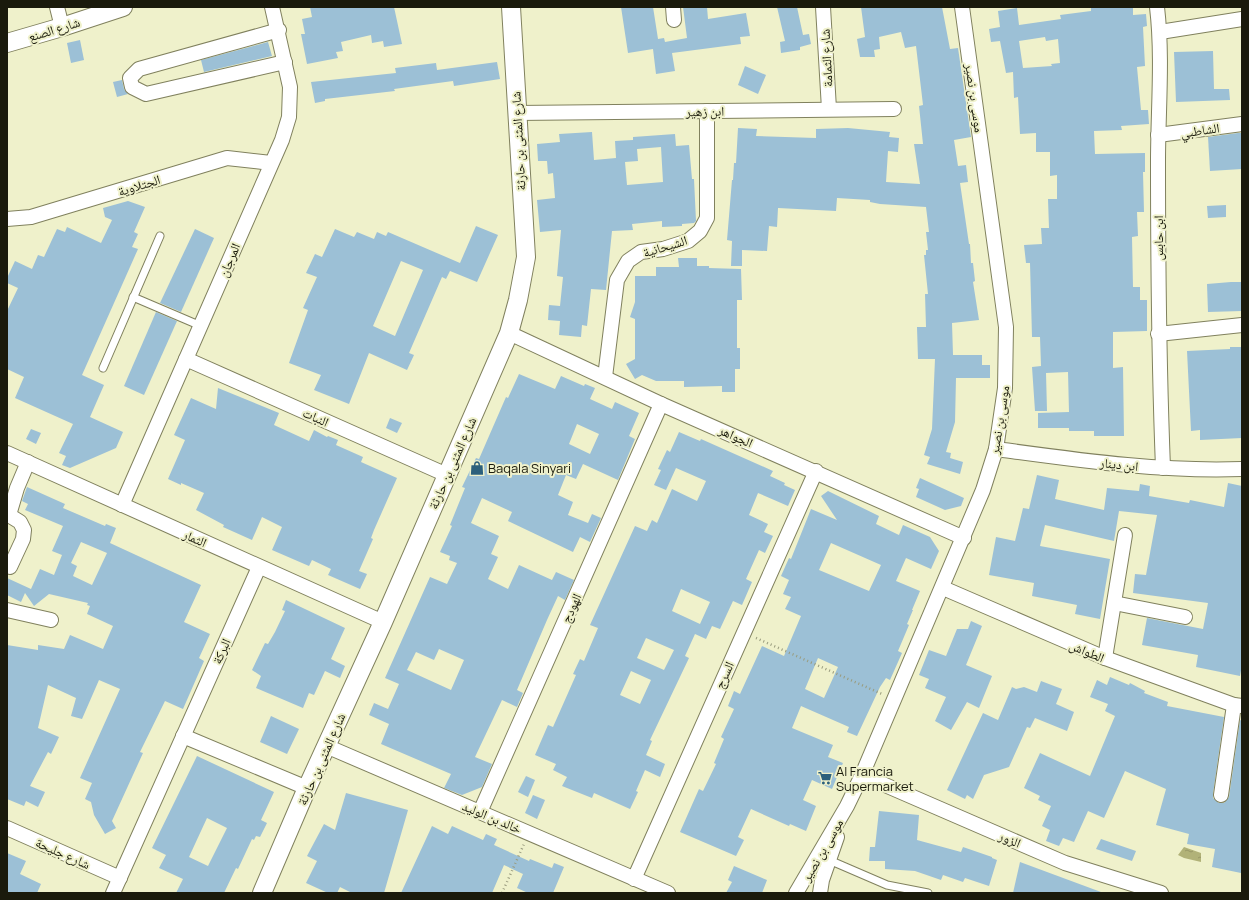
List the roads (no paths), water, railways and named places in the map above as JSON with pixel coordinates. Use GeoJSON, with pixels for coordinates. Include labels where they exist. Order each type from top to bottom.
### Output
{"type":"FeatureCollection","features":[{"type":"Feature","properties":{"kind":"street"},"geometry":{"type":"LineString","coordinates":[[57,7],[62,27]]}},
{"type":"Feature","properties":{"kind":"street","name":"شارع الصنع"},"geometry":{"type":"LineString","coordinates":[[7,43],[123,7]]}},
{"type":"Feature","properties":{"kind":"street","name":"المرجان"},"geometry":{"type":"LineString","coordinates":[[122,505],[282,140],[289,117],[290,87],[279,30],[272,7]]}},
{"type":"Feature","properties":{"kind":"street","name":"شارع المثنى بن حارثة"},"geometry":{"type":"LineString","coordinates":[[262,893],[307,788],[383,622],[509,333],[518,300],[526,257],[516,113],[511,7]]}},
{"type":"Feature","properties":{"kind":"street","name":"شارع الثمامة"},"geometry":{"type":"LineString","coordinates":[[823,7],[829,109]]}},
{"type":"Feature","properties":{"kind":"street","name":"موسى بن نصير"},"geometry":{"type":"LineString","coordinates":[[796,893],[847,806],[862,775],[964,538],[983,490],[996,449],[1005,388],[1006,327],[962,7]]}},
{"type":"Feature","properties":{"kind":"street","name":"ابن حابس"},"geometry":{"type":"LineString","coordinates":[[1158,7],[1160,32],[1158,135],[1158,334],[1163,468]]}},
{"type":"Feature","properties":{"kind":"street"},"geometry":{"type":"LineString","coordinates":[[1160,32],[1242,19]]}},
{"type":"Feature","properties":{"kind":"street"},"geometry":{"type":"LineString","coordinates":[[279,30],[139,69],[130,78],[132,87],[146,94],[285,62]]}},
{"type":"Feature","properties":{"kind":"street","name":"ابن زهير"},"geometry":{"type":"LineString","coordinates":[[516,113],[894,109]]}},
{"type":"Feature","properties":{"kind":"street","name":"الشيحانية"},"geometry":{"type":"LineString","coordinates":[[605,377],[617,280],[628,261],[641,252],[663,249],[688,241],[700,231],[707,218],[707,111]]}},
{"type":"Feature","properties":{"kind":"street","name":"الشاطبي"},"geometry":{"type":"LineString","coordinates":[[1158,135],[1242,124]]}},
{"type":"Feature","properties":{"kind":"street","name":"الجتلاوية"},"geometry":{"type":"LineString","coordinates":[[7,219],[31,217],[227,158],[271,163]]}},
{"type":"Feature","properties":{"kind":"street"},"geometry":{"type":"LineString","coordinates":[[1158,334],[1242,325]]}},
{"type":"Feature","properties":{"kind":"street","name":"الجواهر"},"geometry":{"type":"LineString","coordinates":[[509,333],[662,404],[816,471],[964,538]]}},
{"type":"Feature","properties":{"kind":"street","name":"النبات"},"geometry":{"type":"LineString","coordinates":[[186,359],[447,475]]}},
{"type":"Feature","properties":{"kind":"street","name":"الهودج"},"geometry":{"type":"LineString","coordinates":[[480,812],[662,404]]}},
{"type":"Feature","properties":{"kind":"street","name":"ابن دينار"},"geometry":{"type":"LineString","coordinates":[[996,449],[1163,468],[1207,470],[1242,469]]}},
{"type":"Feature","properties":{"kind":"street","name":"الثمار"},"geometry":{"type":"LineString","coordinates":[[7,453],[383,622]]}},
{"type":"Feature","properties":{"kind":"street"},"geometry":{"type":"LineString","coordinates":[[10,566],[23,539],[24,530],[20,522],[8,515],[28,462]]}},
{"type":"Feature","properties":{"kind":"street","name":"السرج"},"geometry":{"type":"LineString","coordinates":[[634,879],[816,471]]}},
{"type":"Feature","properties":{"kind":"street"},"geometry":{"type":"LineString","coordinates":[[1105,658],[1125,535]]}},
{"type":"Feature","properties":{"kind":"street","name":"البركة"},"geometry":{"type":"LineString","coordinates":[[113,893],[259,567]]}},
{"type":"Feature","properties":{"kind":"street","name":"الطواش"},"geometry":{"type":"LineString","coordinates":[[942,588],[1105,658],[1238,706],[1222,795]]}},
{"type":"Feature","properties":{"kind":"street"},"geometry":{"type":"LineString","coordinates":[[1114,603],[1185,617]]}},
{"type":"Feature","properties":{"kind":"street"},"geometry":{"type":"LineString","coordinates":[[7,610],[50,620]]}},
{"type":"Feature","properties":{"kind":"street"},"geometry":{"type":"LineString","coordinates":[[183,736],[307,788]]}},
{"type":"Feature","properties":{"kind":"street","name":"خالد بن الوليد"},"geometry":{"type":"LineString","coordinates":[[326,746],[663,892]]}},
{"type":"Feature","properties":{"kind":"street","name":"الزور"},"geometry":{"type":"LineString","coordinates":[[862,775],[1064,863],[1161,893]]}},
{"type":"Feature","properties":{"kind":"street","name":"موسى بن نصير"},"geometry":{"type":"LineString","coordinates":[[820,893],[822,880],[847,806]]}},
{"type":"Feature","properties":{"kind":"street","name":"شارع جليحة"},"geometry":{"type":"LineString","coordinates":[[7,828],[120,878]]}},
{"type":"Feature","properties":{"kind":"lane"},"geometry":{"type":"LineString","coordinates":[[103,368],[160,236]]}},
{"type":"Feature","properties":{"kind":"lane"},"geometry":{"type":"LineString","coordinates":[[133,298],[200,326]]}},
{"type":"Feature","properties":{"kind":"lane"},"geometry":{"type":"LineString","coordinates":[[829,860],[887,885],[928,893]]}},
{"type":"Feature","properties":{"kind":"water"},"geometry":{"type":"Polygon","coordinates":[[[1184,847],[1201,853],[1201,862],[1178,855],[1184,847]]]}},
{"type":"Feature","properties":{"kind":"place","name":"Baqala Sinyari"},"geometry":{"type":"Point","coordinates":[477,468]}},
{"type":"Feature","properties":{"kind":"place","name":"Al Francia Supermarket"},"geometry":{"type":"Point","coordinates":[825,778]}}]}
